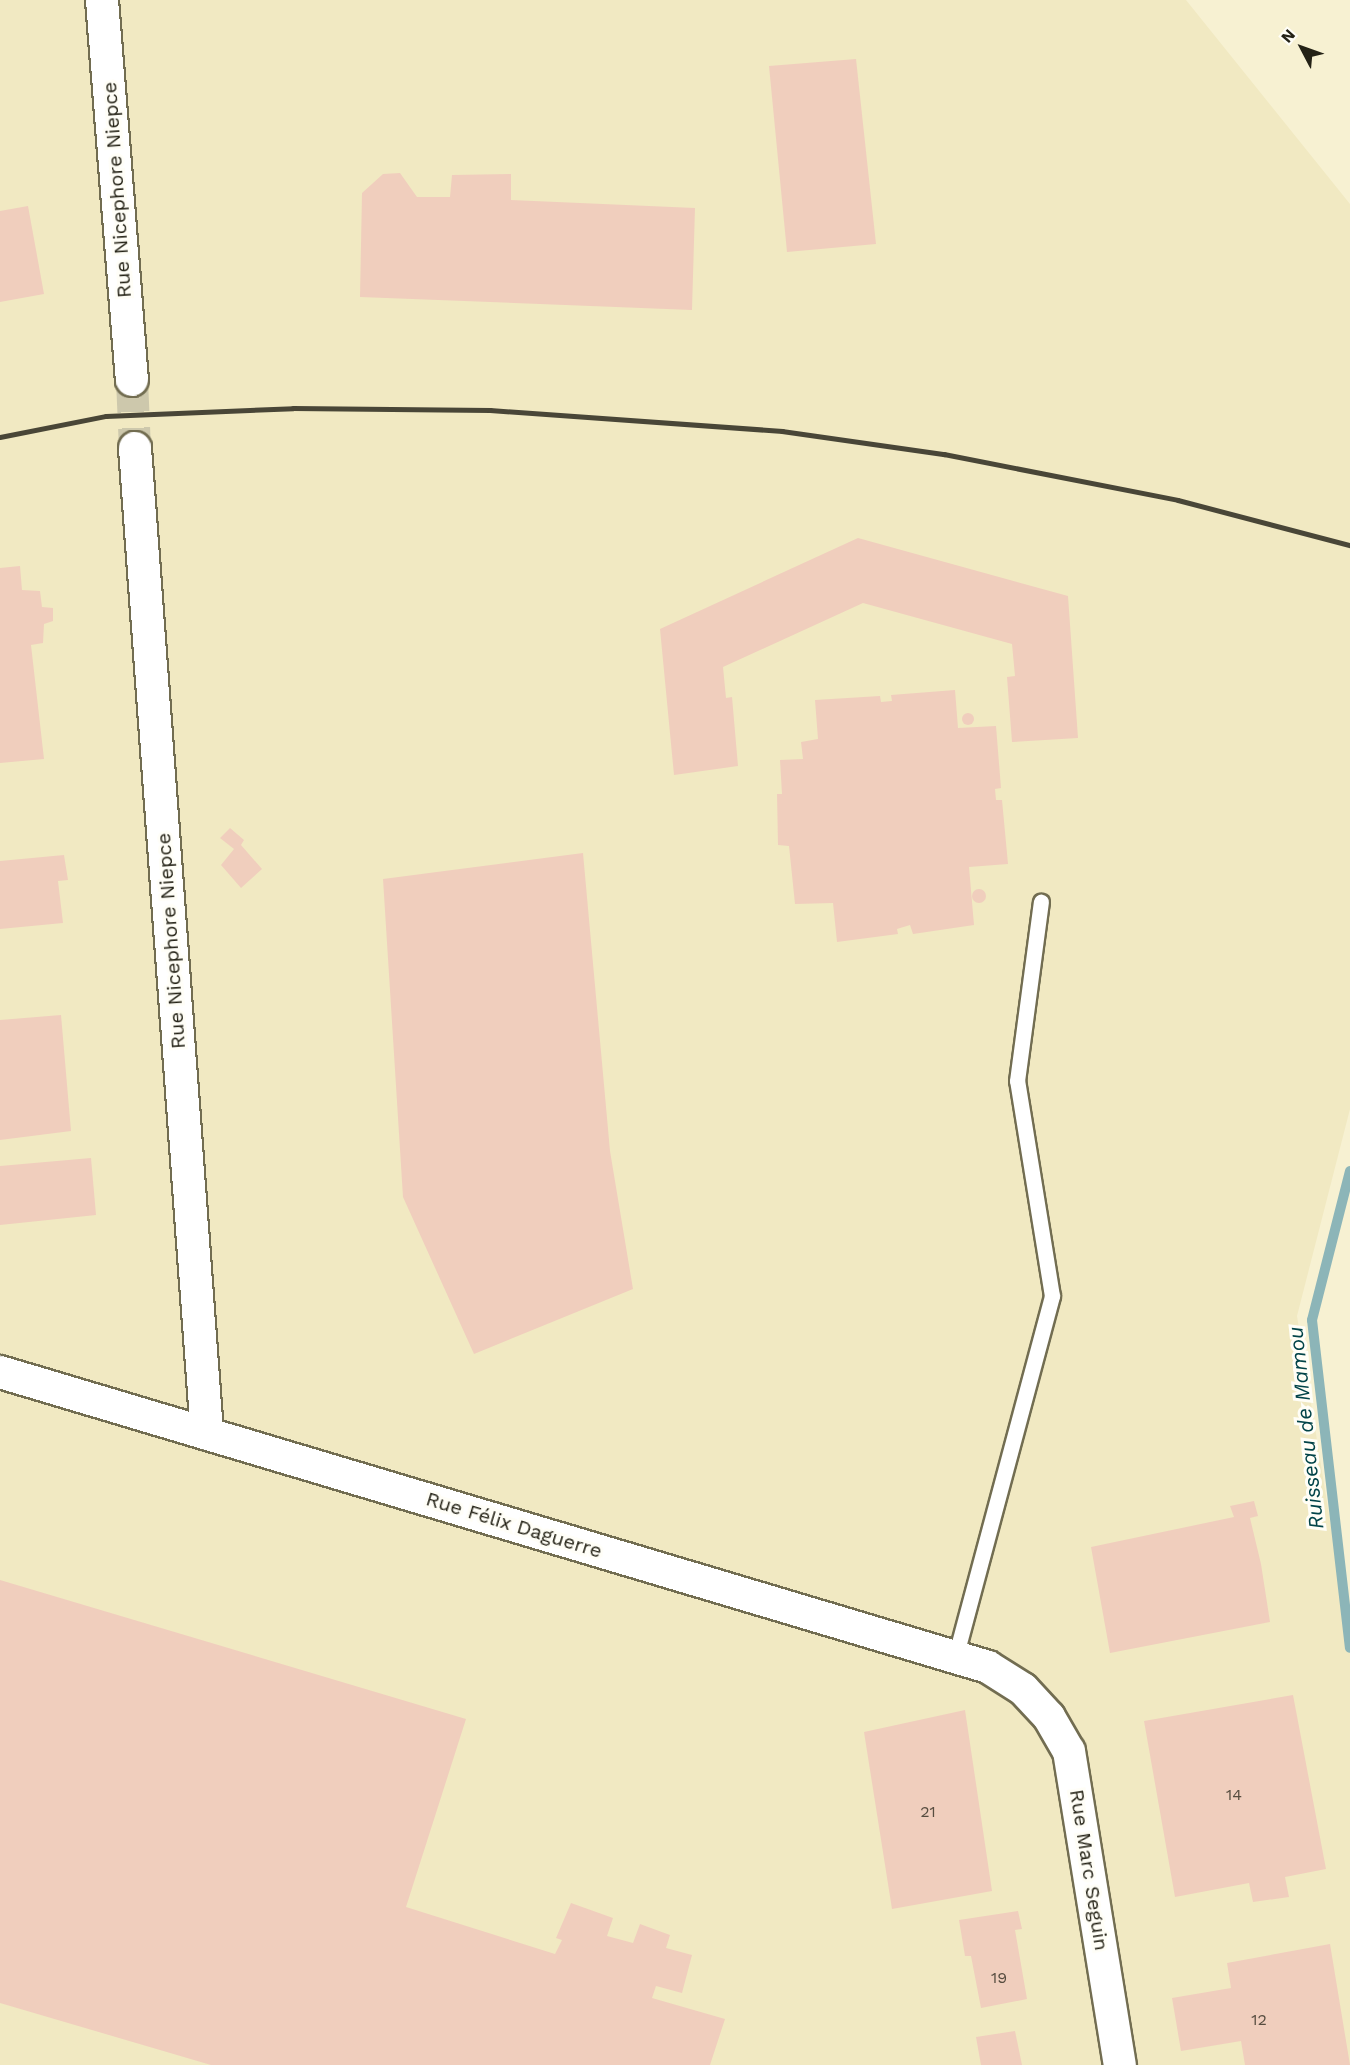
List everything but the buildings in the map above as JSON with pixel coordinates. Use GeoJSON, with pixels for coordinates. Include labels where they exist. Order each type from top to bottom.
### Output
{"type":"FeatureCollection","features":[{"type":"Feature","properties":{"kind":"street","name":"Rue Nicephore Niepce"},"geometry":{"type":"LineString","coordinates":[[102,0],[132,380]]}},
{"type":"Feature","properties":{"kind":"street","name":"Rue Nicephore Niepce"},"geometry":{"type":"LineString","coordinates":[[135,448],[207,1433]]}},
{"type":"Feature","properties":{"kind":"street","name":"Rue Félix Daguerre"},"geometry":{"type":"LineString","coordinates":[[0,1372],[988,1667],[1023,1689]]}},
{"type":"Feature","properties":{"kind":"street","name":"Rue Marc Seguin"},"geometry":{"type":"LineString","coordinates":[[1023,1689],[1049,1717],[1069,1751],[1120,2065]]}},
{"type":"Feature","properties":{"kind":"lane"},"geometry":{"type":"LineString","coordinates":[[955,1658],[1052,1296],[1017,1081],[1041,902]]}},
{"type":"Feature","properties":{"kind":"shaded area"},"geometry":{"type":"Polygon","coordinates":[[[0,0],[1186,0],[1350,204],[1350,1109],[1297,1316],[1350,1645],[1350,2065],[0,2065],[0,0]]]}},
{"type":"Feature","properties":{"kind":"waterway","name":"Ruisseau de Mamou"},"geometry":{"type":"LineString","coordinates":[[1350,1171],[1312,1320],[1350,1648]]}},
{"type":"Feature","properties":{"kind":"tunnel"},"geometry":{"type":"LineString","coordinates":[[132,380],[135,448]]}},
{"type":"Feature","properties":{"kind":"railway"},"geometry":{"type":"LineString","coordinates":[[0,437],[106,416],[293,408],[490,410],[782,431],[944,454],[1178,500],[1350,545]]}}]}
